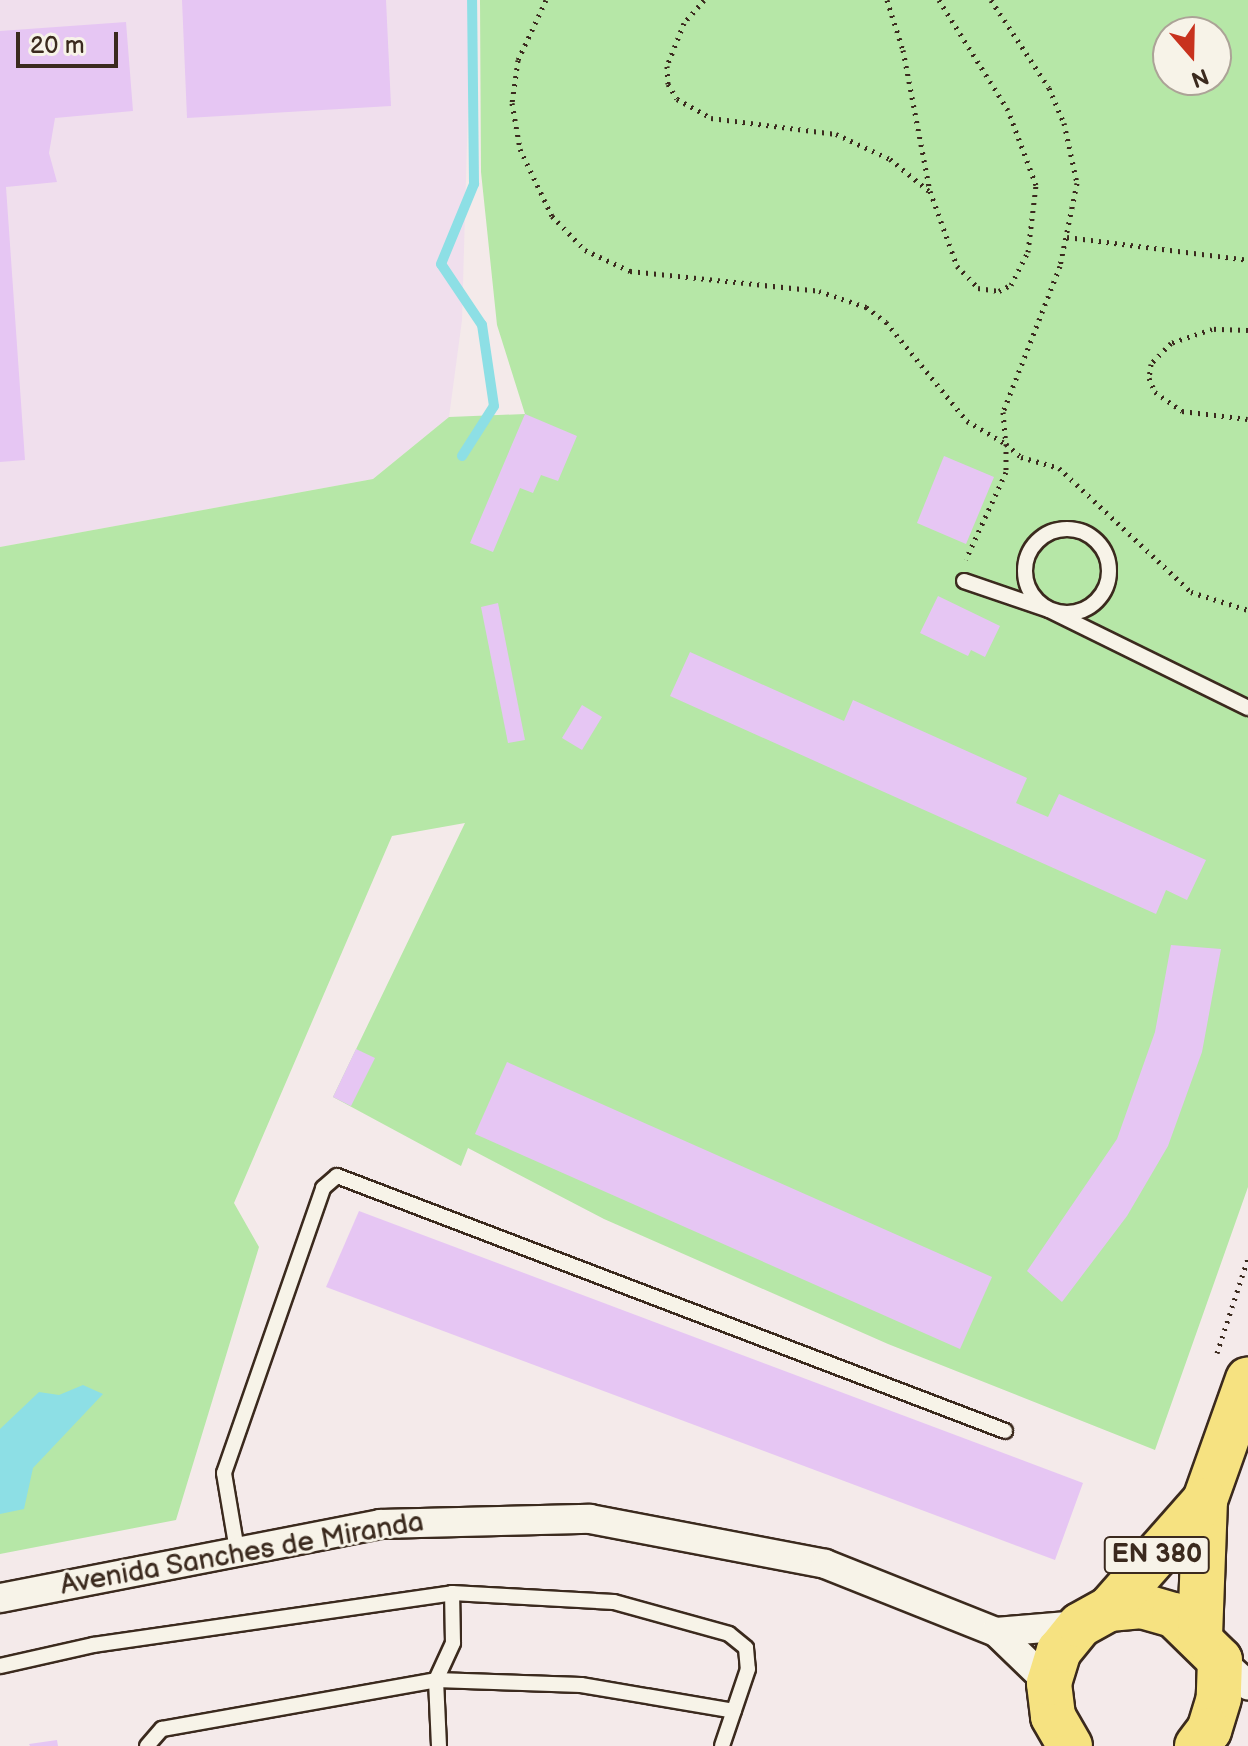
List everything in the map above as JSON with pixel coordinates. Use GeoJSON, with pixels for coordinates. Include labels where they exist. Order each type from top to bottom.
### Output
{"type":"FeatureCollection","features":[{"type":"Feature","properties":{"kind":"main road","name":"EN 380"},"geometry":{"type":"LineString","coordinates":[[1222,1660],[1205,1500],[1232,1369]]}},
{"type":"Feature","properties":{"kind":"main road","name":"EN 380"},"geometry":{"type":"LineString","coordinates":[[1094,1617],[1205,1500]]}},
{"type":"Feature","properties":{"kind":"main road"},"geometry":{"type":"LineString","coordinates":[[1069,1746],[1053,1716],[1049,1683],[1059,1651],[1094,1617],[1142,1606],[1174,1615],[1222,1660],[1219,1698],[1209,1730],[1197,1746]]}},
{"type":"Feature","properties":{"kind":"street","name":"Avenida Sanches de Miranda"},"geometry":{"type":"LineString","coordinates":[[0,1598],[237,1550],[405,1522],[590,1519],[825,1564],[996,1632],[1049,1683]]}},
{"type":"Feature","properties":{"kind":"street","name":"Avenida Sanches de Miranda"},"geometry":{"type":"LineString","coordinates":[[996,1632],[1094,1617]]}},
{"type":"Feature","properties":{"kind":"lane"},"geometry":{"type":"LineString","coordinates":[[1064,528],[1078,529],[1101,545],[1110,571],[1108,585],[1101,597],[1078,612],[1049,610],[1029,591],[1025,563],[1039,539],[1064,528]]}},
{"type":"Feature","properties":{"kind":"lane"},"geometry":{"type":"LineString","coordinates":[[964,581],[1049,610],[1248,708]]}},
{"type":"Feature","properties":{"kind":"lane"},"geometry":{"type":"LineString","coordinates":[[237,1550],[224,1473],[323,1188],[337,1176],[1005,1431]]}},
{"type":"Feature","properties":{"kind":"lane"},"geometry":{"type":"LineString","coordinates":[[439,1746],[436,1680],[453,1643],[452,1593]]}},
{"type":"Feature","properties":{"kind":"lane"},"geometry":{"type":"LineString","coordinates":[[0,1666],[93,1645],[452,1593],[614,1602],[729,1634],[746,1648],[750,1659],[722,1746]]}},
{"type":"Feature","properties":{"kind":"lane"},"geometry":{"type":"LineString","coordinates":[[147,1746],[162,1729],[436,1680],[581,1685],[734,1711]]}},
{"type":"Feature","properties":{"kind":"path"},"geometry":{"type":"LineString","coordinates":[[546,0],[518,60],[512,103],[529,172],[565,233],[596,257],[630,271],[819,291],[866,307],[886,322],[967,421],[1006,444],[1021,457],[1059,468],[1191,592],[1248,610]]}},
{"type":"Feature","properties":{"kind":"path"},"geometry":{"type":"LineString","coordinates":[[704,0],[684,23],[667,66],[668,84],[677,99],[711,118],[836,134],[890,159],[930,191]]}},
{"type":"Feature","properties":{"kind":"path"},"geometry":{"type":"LineString","coordinates":[[887,0],[903,50],[930,191],[967,280],[988,292],[1011,285],[1028,252],[1034,217],[1031,163],[1008,110],[939,0]]}},
{"type":"Feature","properties":{"kind":"path"},"geometry":{"type":"LineString","coordinates":[[964,581],[966,559],[1006,472],[1003,412],[1067,237],[1077,183],[1064,123],[1027,48],[991,0]]}},
{"type":"Feature","properties":{"kind":"path"},"geometry":{"type":"LineString","coordinates":[[1067,237],[1248,260]]}},
{"type":"Feature","properties":{"kind":"path"},"geometry":{"type":"LineString","coordinates":[[1248,330],[1212,329],[1171,343],[1151,364],[1149,378],[1155,392],[1182,411],[1248,419]]}},
{"type":"Feature","properties":{"kind":"path"},"geometry":{"type":"LineString","coordinates":[[1232,1369],[1248,1258]]}},
{"type":"Feature","properties":{"kind":"shaded area"},"geometry":{"type":"Polygon","coordinates":[[[0,0],[471,0],[462,320],[449,417],[373,479],[0,547],[0,0]]]}},
{"type":"Feature","properties":{"kind":"green space"},"geometry":{"type":"Polygon","coordinates":[[[480,0],[1248,0],[1248,1187],[1155,1450],[888,1344],[604,1219],[468,1148],[461,1166],[333,1097],[465,823],[392,836],[234,1203],[259,1247],[176,1520],[0,1554],[0,547],[373,479],[449,417],[525,414],[497,325],[481,172],[480,0]]]}},
{"type":"Feature","properties":{"kind":"water"},"geometry":{"type":"Polygon","coordinates":[[[83,1385],[103,1394],[33,1468],[24,1509],[0,1514],[0,1429],[39,1392],[59,1395],[83,1385]]]}},
{"type":"Feature","properties":{"kind":"building"},"geometry":{"type":"Polygon","coordinates":[[[182,0],[386,0],[391,106],[187,118],[182,0]]]}},
{"type":"Feature","properties":{"kind":"building"},"geometry":{"type":"Polygon","coordinates":[[[126,22],[133,111],[55,118],[49,153],[57,182],[6,187],[25,460],[0,462],[0,31],[126,22]]]}},
{"type":"Feature","properties":{"kind":"building"},"geometry":{"type":"Polygon","coordinates":[[[525,414],[577,436],[558,481],[541,475],[533,493],[520,488],[493,552],[470,543],[525,414]]]}},
{"type":"Feature","properties":{"kind":"building"},"geometry":{"type":"Polygon","coordinates":[[[944,456],[994,477],[966,544],[917,523],[944,456]]]}},
{"type":"Feature","properties":{"kind":"building"},"geometry":{"type":"Polygon","coordinates":[[[938,596],[1000,626],[985,657],[971,650],[968,656],[920,633],[938,596]]]}},
{"type":"Feature","properties":{"kind":"building"},"geometry":{"type":"Polygon","coordinates":[[[498,603],[525,740],[508,743],[481,607],[498,603]]]}},
{"type":"Feature","properties":{"kind":"building"},"geometry":{"type":"Polygon","coordinates":[[[690,652],[844,721],[853,700],[1027,778],[1016,803],[1048,817],[1059,794],[1206,860],[1187,900],[1166,890],[1156,914],[670,696],[690,652]]]}},
{"type":"Feature","properties":{"kind":"building"},"geometry":{"type":"Polygon","coordinates":[[[582,705],[602,717],[582,750],[562,738],[582,705]]]}},
{"type":"Feature","properties":{"kind":"building"},"geometry":{"type":"Polygon","coordinates":[[[1171,945],[1221,949],[1202,1052],[1168,1146],[1127,1216],[1062,1302],[1027,1271],[1117,1139],[1155,1032],[1171,945]]]}},
{"type":"Feature","properties":{"kind":"building"},"geometry":{"type":"Polygon","coordinates":[[[356,1049],[375,1058],[351,1106],[333,1097],[356,1049]]]}},
{"type":"Feature","properties":{"kind":"building"},"geometry":{"type":"Polygon","coordinates":[[[507,1062],[992,1277],[960,1349],[475,1134],[507,1062]]]}},
{"type":"Feature","properties":{"kind":"building"},"geometry":{"type":"Polygon","coordinates":[[[359,1211],[1083,1483],[1055,1560],[326,1287],[359,1211]]]}},
{"type":"Feature","properties":{"kind":"building"},"geometry":{"type":"Polygon","coordinates":[[[57,1740],[58,1746],[29,1744],[57,1740]]]}},
{"type":"Feature","properties":{"kind":"waterway"},"geometry":{"type":"LineString","coordinates":[[462,456],[494,406],[482,325],[441,264],[474,184],[472,0]]}}]}
